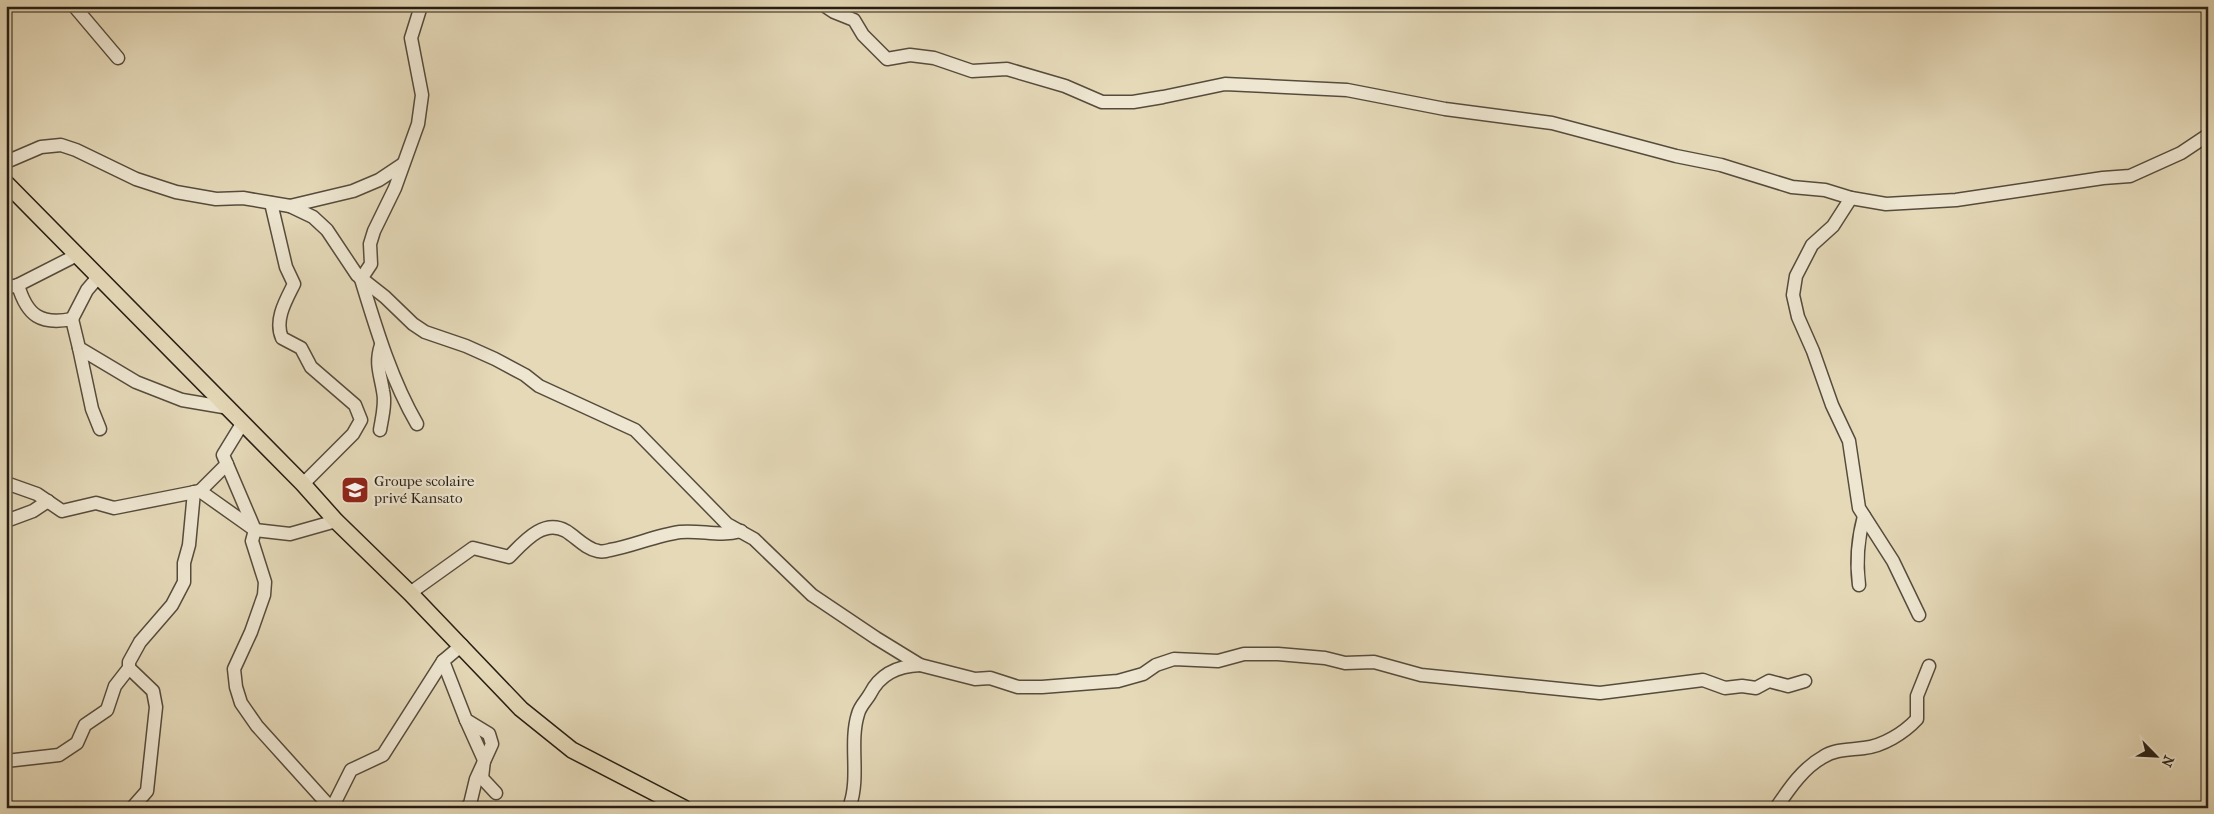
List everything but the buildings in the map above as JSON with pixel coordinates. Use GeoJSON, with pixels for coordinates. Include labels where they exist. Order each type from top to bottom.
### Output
{"type":"FeatureCollection","features":[{"type":"Feature","properties":{"kind":"main road"},"geometry":{"type":"LineString","coordinates":[[6,182],[303,484],[336,521],[462,645],[521,709],[572,750],[675,806]]}},
{"type":"Feature","properties":{"kind":"street"},"geometry":{"type":"LineString","coordinates":[[74,6],[118,58]]}},
{"type":"Feature","properties":{"kind":"street"},"geometry":{"type":"LineString","coordinates":[[361,278],[371,264],[370,244],[374,231],[394,188],[418,124],[422,95],[411,38],[421,6]]}},
{"type":"Feature","properties":{"kind":"street"},"geometry":{"type":"LineString","coordinates":[[824,6],[854,20],[863,35],[887,59],[910,55],[934,58],[972,71],[1007,69],[1065,86],[1102,102],[1133,102],[1164,98],[1225,84],[1347,90],[1445,109],[1552,123],[1676,156],[1722,165],[1792,187],[1825,190],[1851,198],[1886,204],[1956,200],[2103,178],[2130,176],[2181,153],[2205,139]]}},
{"type":"Feature","properties":{"kind":"street"},"geometry":{"type":"LineString","coordinates":[[6,162],[41,147],[61,144],[136,180],[176,192],[216,199],[243,198],[290,206],[313,217],[327,230],[361,278],[425,332],[495,358],[525,375],[539,386],[610,419],[627,424],[728,524],[754,539],[812,595],[920,665]]}},
{"type":"Feature","properties":{"kind":"street"},"geometry":{"type":"LineString","coordinates":[[290,206],[353,192],[379,180],[403,164]]}},
{"type":"Feature","properties":{"kind":"street"},"geometry":{"type":"LineString","coordinates":[[1851,198],[1833,226],[1812,245],[1796,276],[1793,295],[1798,317],[1813,351],[1832,405],[1849,441],[1858,504],[1893,561],[1919,615]]}},
{"type":"Feature","properties":{"kind":"street"},"geometry":{"type":"LineString","coordinates":[[271,203],[286,267],[294,284],[283,306],[278,330],[282,338],[300,348],[311,367],[355,405],[361,420],[353,434],[303,484]]}},
{"type":"Feature","properties":{"kind":"street"},"geometry":{"type":"LineString","coordinates":[[72,319],[53,322],[32,313],[12,286],[77,255]]}},
{"type":"Feature","properties":{"kind":"street"},"geometry":{"type":"LineString","coordinates":[[100,276],[87,290],[72,319],[92,409],[100,430]]}},
{"type":"Feature","properties":{"kind":"street"},"geometry":{"type":"LineString","coordinates":[[361,278],[381,345],[407,407],[417,424]]}},
{"type":"Feature","properties":{"kind":"street"},"geometry":{"type":"LineString","coordinates":[[380,430],[384,392],[378,374],[377,357],[381,345]]}},
{"type":"Feature","properties":{"kind":"street"},"geometry":{"type":"LineString","coordinates":[[79,348],[136,382],[182,400],[229,408]]}},
{"type":"Feature","properties":{"kind":"street"},"geometry":{"type":"LineString","coordinates":[[242,424],[223,455],[255,530],[252,541],[265,582],[264,595],[251,632],[234,669],[236,687],[242,703],[258,726],[331,808],[351,770],[383,754],[443,661],[462,645]]}},
{"type":"Feature","properties":{"kind":"street"},"geometry":{"type":"LineString","coordinates":[[6,483],[37,494],[62,511],[96,503],[114,508],[197,492],[227,464]]}},
{"type":"Feature","properties":{"kind":"street"},"geometry":{"type":"LineString","coordinates":[[197,492],[255,530],[290,534],[336,521]]}},
{"type":"Feature","properties":{"kind":"street"},"geometry":{"type":"LineString","coordinates":[[6,761],[59,755],[77,743],[85,725],[107,710],[115,686],[129,668],[129,662],[140,642],[172,605],[184,582],[184,564],[189,546],[197,492]]}},
{"type":"Feature","properties":{"kind":"street"},"geometry":{"type":"LineString","coordinates":[[6,521],[33,511],[48,501]]}},
{"type":"Feature","properties":{"kind":"street"},"geometry":{"type":"LineString","coordinates":[[1859,585],[1859,533],[1864,516]]}},
{"type":"Feature","properties":{"kind":"street"},"geometry":{"type":"LineString","coordinates":[[410,593],[473,548],[508,558],[535,532],[541,530],[552,528],[565,530],[599,552],[626,548],[680,532],[727,535],[741,532]]}},
{"type":"Feature","properties":{"kind":"street"},"geometry":{"type":"LineString","coordinates":[[852,808],[850,805],[854,793],[854,739],[859,710],[879,679],[911,665],[920,665],[976,679],[990,678],[1018,687],[1118,681],[1142,674],[1156,664],[1174,659],[1218,660],[1244,654],[1316,658],[1344,663],[1379,662],[1421,675],[1600,693],[1616,689],[1664,687],[1703,680],[1724,688],[1742,686],[1756,688],[1769,681],[1788,686],[1804,681]]}},
{"type":"Feature","properties":{"kind":"street"},"geometry":{"type":"LineString","coordinates":[[443,661],[466,720],[490,734],[492,744],[476,779],[470,804],[466,808]]}},
{"type":"Feature","properties":{"kind":"street"},"geometry":{"type":"LineString","coordinates":[[1776,808],[1790,788],[1811,765],[1824,756],[1838,751],[1867,748],[1906,730],[1917,719],[1917,696],[1929,666]]}},
{"type":"Feature","properties":{"kind":"street"},"geometry":{"type":"LineString","coordinates":[[129,668],[152,692],[156,707],[147,791],[132,808]]}},
{"type":"Feature","properties":{"kind":"street"},"geometry":{"type":"LineString","coordinates":[[484,760],[482,778],[496,793]]}},
{"type":"Feature","properties":{"kind":"waterway"},"geometry":{"type":"LineString","coordinates":[[2121,6],[2123,10]]}},
{"type":"Feature","properties":{"kind":"place","name":"Groupe scolaire privé Kansato"},"geometry":{"type":"Point","coordinates":[355,490]}}]}
